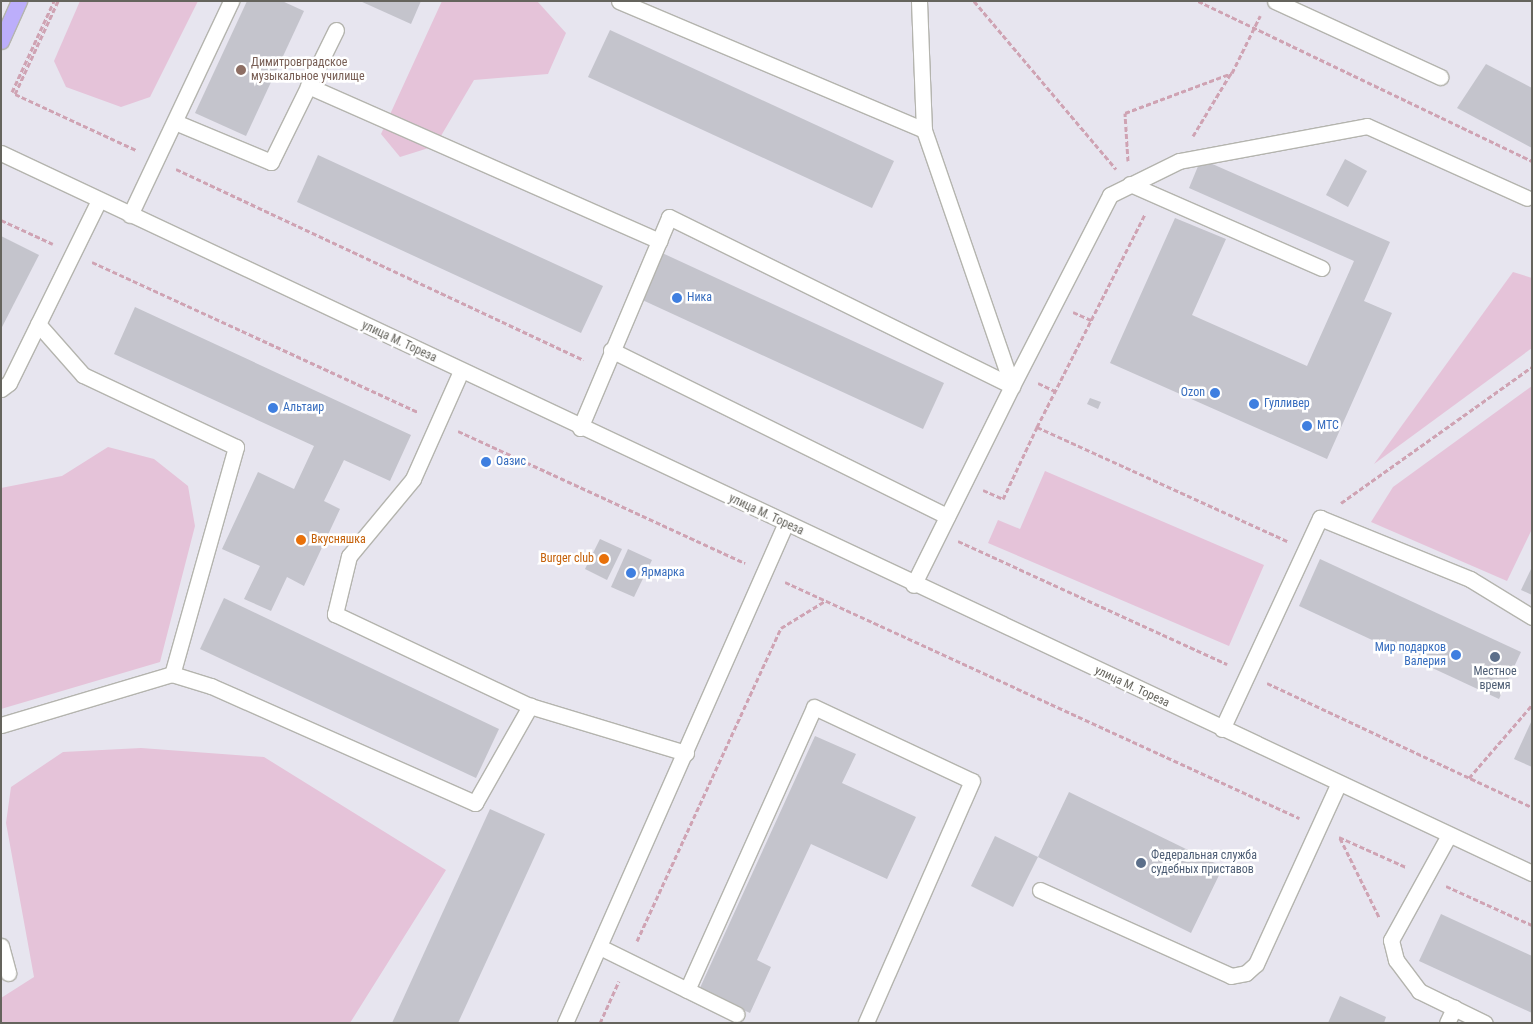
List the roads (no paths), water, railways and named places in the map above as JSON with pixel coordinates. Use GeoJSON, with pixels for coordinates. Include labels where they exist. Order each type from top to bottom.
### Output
{"type":"FeatureCollection","features":[{"type":"Feature","properties":{"kind":"main road"},"geometry":{"type":"LineString","coordinates":[[1,41],[19,1]]}},
{"type":"Feature","properties":{"kind":"street"},"geometry":{"type":"LineString","coordinates":[[130,215],[176,122],[231,1]]}},
{"type":"Feature","properties":{"kind":"street"},"geometry":{"type":"LineString","coordinates":[[619,1],[924,130]]}},
{"type":"Feature","properties":{"kind":"street"},"geometry":{"type":"LineString","coordinates":[[920,1],[924,130],[1012,386]]}},
{"type":"Feature","properties":{"kind":"street"},"geometry":{"type":"LineString","coordinates":[[1269,6],[1440,77]]}},
{"type":"Feature","properties":{"kind":"street"},"geometry":{"type":"LineString","coordinates":[[176,122],[271,162],[336,30]]}},
{"type":"Feature","properties":{"kind":"street"},"geometry":{"type":"LineString","coordinates":[[308,86],[659,240]]}},
{"type":"Feature","properties":{"kind":"street"},"geometry":{"type":"LineString","coordinates":[[913,584],[1110,195],[1179,160],[1368,126],[1527,198]]}},
{"type":"Feature","properties":{"kind":"street","name":"улица М. Тореза"},"geometry":{"type":"LineString","coordinates":[[1,153],[580,428],[1532,874]]}},
{"type":"Feature","properties":{"kind":"street"},"geometry":{"type":"LineString","coordinates":[[1130,184],[1321,268]]}},
{"type":"Feature","properties":{"kind":"street"},"geometry":{"type":"LineString","coordinates":[[1,390],[9,383],[99,200]]}},
{"type":"Feature","properties":{"kind":"street"},"geometry":{"type":"LineString","coordinates":[[580,428],[611,350],[669,217],[1012,386]]}},
{"type":"Feature","properties":{"kind":"street"},"geometry":{"type":"LineString","coordinates":[[38,324],[83,375],[236,448],[172,674]]}},
{"type":"Feature","properties":{"kind":"street"},"geometry":{"type":"LineString","coordinates":[[611,350],[947,516]]}},
{"type":"Feature","properties":{"kind":"street"},"geometry":{"type":"LineString","coordinates":[[461,371],[413,480],[349,556],[335,614],[530,706],[686,753]]}},
{"type":"Feature","properties":{"kind":"street"},"geometry":{"type":"LineString","coordinates":[[1222,729],[1320,518],[1470,579],[1532,617]]}},
{"type":"Feature","properties":{"kind":"street"},"geometry":{"type":"LineString","coordinates":[[565,1023],[686,753],[785,524]]}},
{"type":"Feature","properties":{"kind":"street"},"geometry":{"type":"LineString","coordinates":[[1,725],[172,674],[211,686],[475,803],[530,706]]}},
{"type":"Feature","properties":{"kind":"street"},"geometry":{"type":"LineString","coordinates":[[687,990],[814,707],[972,782],[866,1023]]}},
{"type":"Feature","properties":{"kind":"street"},"geometry":{"type":"LineString","coordinates":[[1040,890],[1231,976],[1246,973],[1256,964],[1339,784]]}},
{"type":"Feature","properties":{"kind":"street"},"geometry":{"type":"LineString","coordinates":[[1449,835],[1391,940],[1406,976],[1420,991],[1485,1023]]}},
{"type":"Feature","properties":{"kind":"street"},"geometry":{"type":"LineString","coordinates":[[1,946],[8,973]]}},
{"type":"Feature","properties":{"kind":"street"},"geometry":{"type":"LineString","coordinates":[[600,947],[736,1014]]}},
{"type":"Feature","properties":{"kind":"street"},"geometry":{"type":"LineString","coordinates":[[1447,1023],[1454,1008]]}},
{"type":"Feature","properties":{"kind":"place","name":"Димитровградское музыкальное училище"},"geometry":{"type":"Point","coordinates":[241,70]}},
{"type":"Feature","properties":{"kind":"place","name":"Ника"},"geometry":{"type":"Point","coordinates":[677,298]}},
{"type":"Feature","properties":{"kind":"place","name":"Ozon"},"geometry":{"type":"Point","coordinates":[1215,393]}},
{"type":"Feature","properties":{"kind":"place","name":"Гулливер"},"geometry":{"type":"Point","coordinates":[1254,404]}},
{"type":"Feature","properties":{"kind":"place","name":"Альтаир"},"geometry":{"type":"Point","coordinates":[273,408]}},
{"type":"Feature","properties":{"kind":"place","name":"МТС"},"geometry":{"type":"Point","coordinates":[1307,426]}},
{"type":"Feature","properties":{"kind":"place","name":"Оазис"},"geometry":{"type":"Point","coordinates":[486,462]}},
{"type":"Feature","properties":{"kind":"place","name":"Вкусняшка"},"geometry":{"type":"Point","coordinates":[301,540]}},
{"type":"Feature","properties":{"kind":"place","name":"Burger club"},"geometry":{"type":"Point","coordinates":[604,559]}},
{"type":"Feature","properties":{"kind":"place","name":"Ярмарка"},"geometry":{"type":"Point","coordinates":[631,573]}},
{"type":"Feature","properties":{"kind":"place","name":"Мир подарков Валерия"},"geometry":{"type":"Point","coordinates":[1456,655]}},
{"type":"Feature","properties":{"kind":"place","name":"Местное время"},"geometry":{"type":"Point","coordinates":[1495,657]}},
{"type":"Feature","properties":{"kind":"place","name":"Федеральная служба судебных приставов"},"geometry":{"type":"Point","coordinates":[1141,863]}}]}
